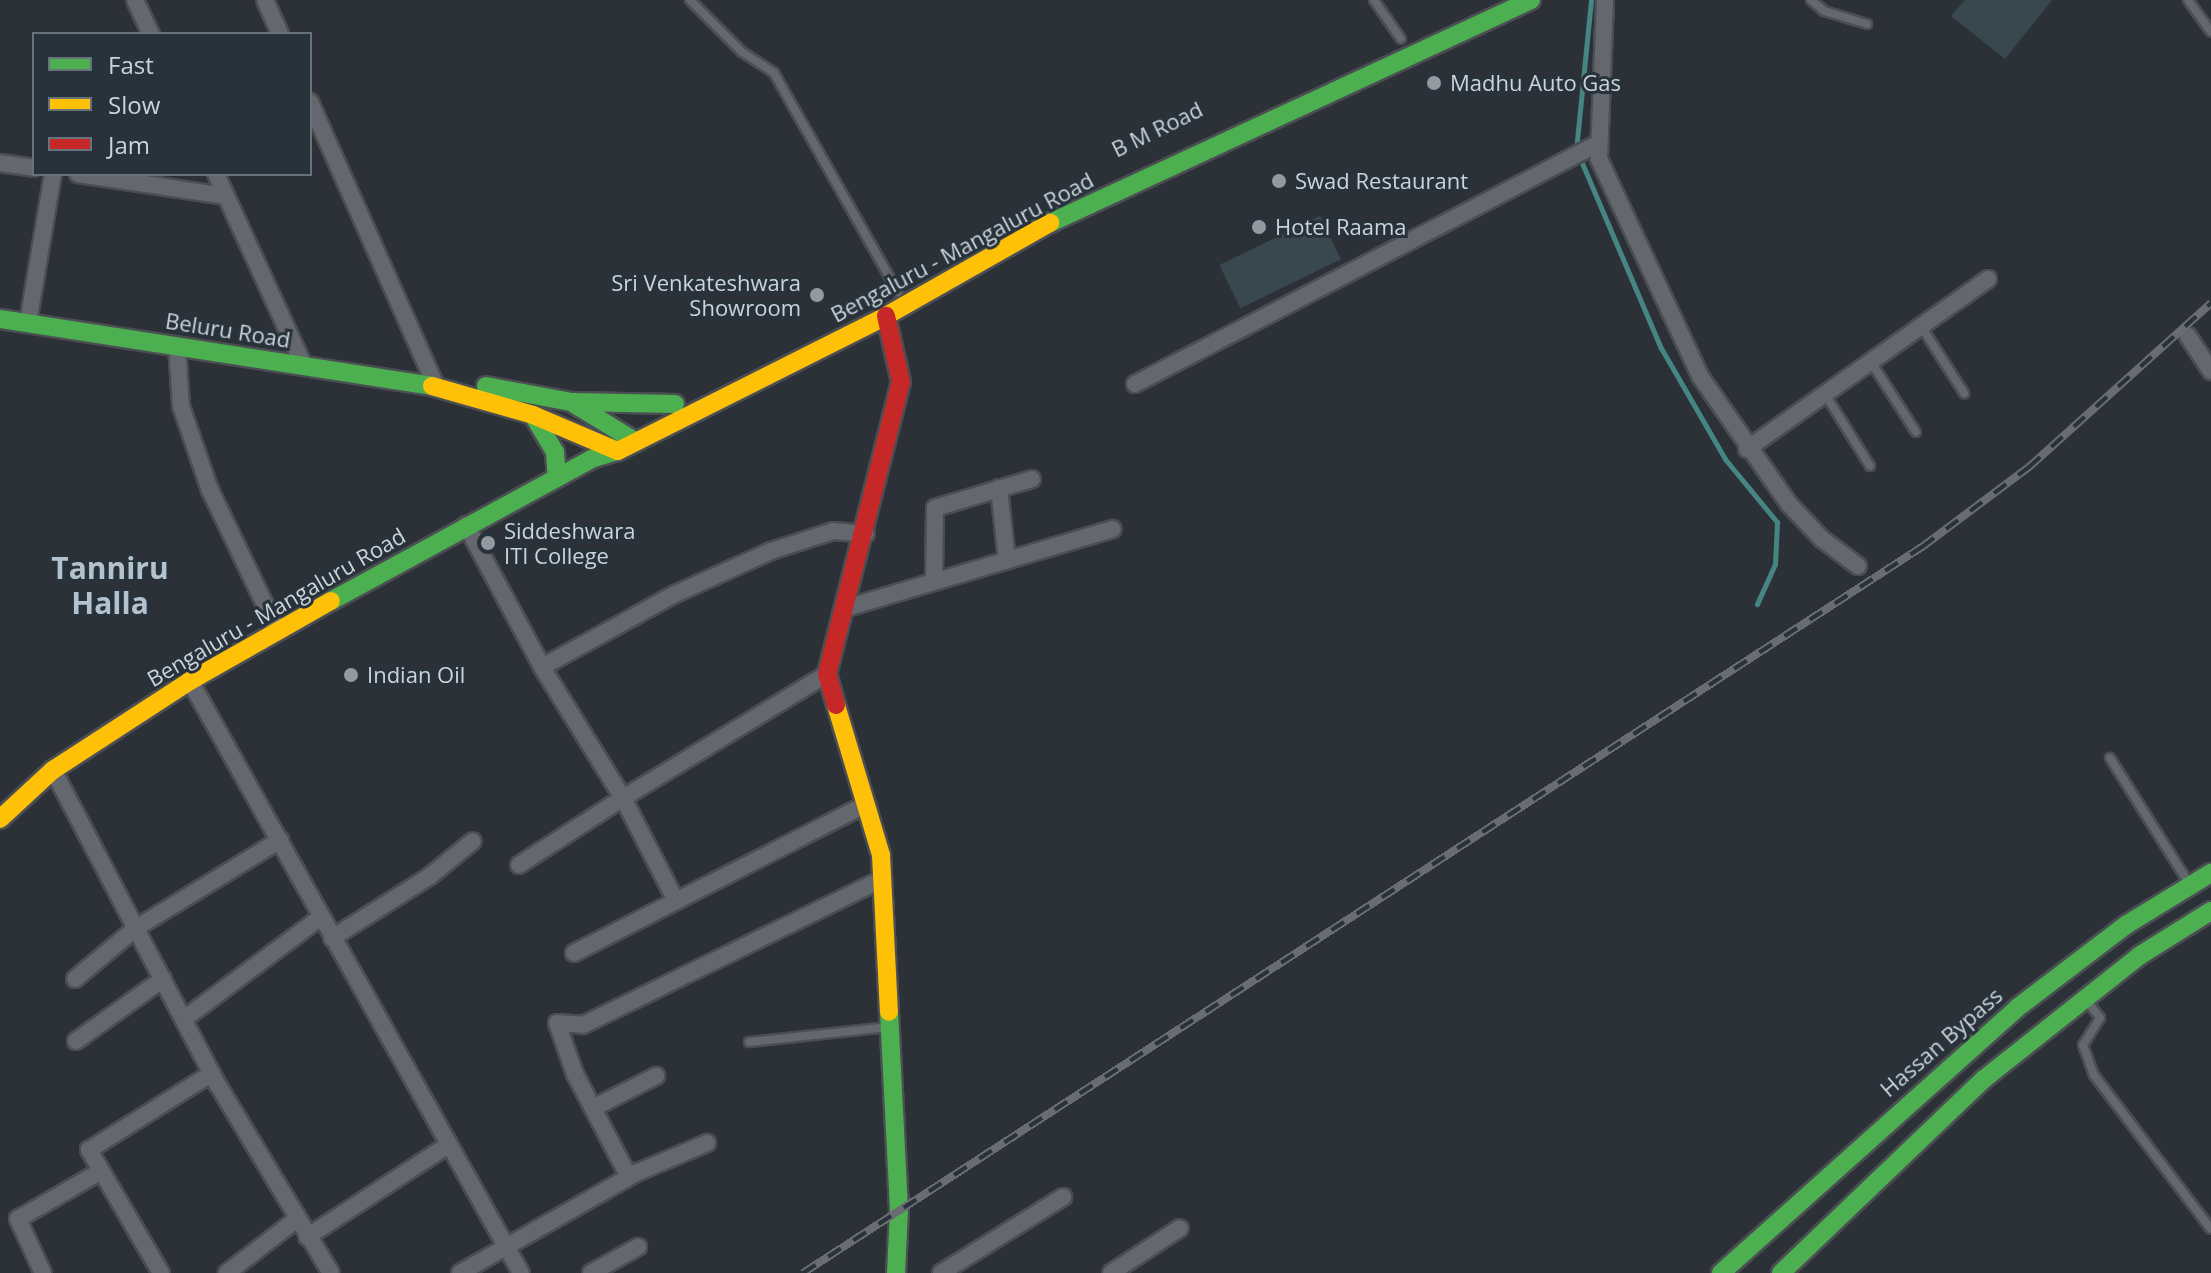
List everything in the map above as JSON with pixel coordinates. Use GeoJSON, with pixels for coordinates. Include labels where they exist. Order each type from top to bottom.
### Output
{"type":"FeatureCollection","features":[{"type":"Feature","properties":{"kind":"main road","name":"B M Road"},"geometry":{"type":"LineString","coordinates":[[603,451],[675,404],[898,292],[1053,206],[1484,0]]}},
{"type":"Feature","properties":{"kind":"main road","name":"Bengaluru - Mangaluru Road"},"geometry":{"type":"LineString","coordinates":[[628,436],[886,316],[1041,227],[1531,0]]}},
{"type":"Feature","properties":{"kind":"main road"},"geometry":{"type":"LineString","coordinates":[[886,316],[901,382],[866,534],[827,674],[881,855],[899,1210],[896,1273]]}},
{"type":"Feature","properties":{"kind":"main road","name":"Beluru Road"},"geometry":{"type":"LineString","coordinates":[[0,319],[442,387],[533,415],[603,451]]}},
{"type":"Feature","properties":{"kind":"main road","name":"Beluru Road"},"geometry":{"type":"LineString","coordinates":[[442,387],[467,383],[571,402],[628,436]]}},
{"type":"Feature","properties":{"kind":"main road"},"geometry":{"type":"LineString","coordinates":[[571,402],[675,404]]}},
{"type":"Feature","properties":{"kind":"main road"},"geometry":{"type":"LineString","coordinates":[[533,415],[555,452],[557,478]]}},
{"type":"Feature","properties":{"kind":"main road","name":"Bengaluru - Mangaluru Road"},"geometry":{"type":"LineString","coordinates":[[0,819],[53,770],[190,681],[603,451]]}},
{"type":"Feature","properties":{"kind":"main road","name":"Hassan Bypass"},"geometry":{"type":"LineString","coordinates":[[1721,1273],[2017,1008],[2189,885],[2211,873]]}},
{"type":"Feature","properties":{"kind":"main road"},"geometry":{"type":"LineString","coordinates":[[1781,1273],[1857,1195],[1984,1079],[2139,956],[2211,911]]}},
{"type":"Feature","properties":{"kind":"street"},"geometry":{"type":"LineString","coordinates":[[135,0],[150,32]]}},
{"type":"Feature","properties":{"kind":"street"},"geometry":{"type":"LineString","coordinates":[[265,0],[279,32]]}},
{"type":"Feature","properties":{"kind":"street"},"geometry":{"type":"LineString","coordinates":[[1605,0],[1597,144],[1599,159],[1700,376],[1747,449],[1822,539],[1858,566]]}},
{"type":"Feature","properties":{"kind":"street"},"geometry":{"type":"LineString","coordinates":[[312,106],[442,387]]}},
{"type":"Feature","properties":{"kind":"street"},"geometry":{"type":"LineString","coordinates":[[1135,384],[1597,144]]}},
{"type":"Feature","properties":{"kind":"street"},"geometry":{"type":"LineString","coordinates":[[0,163],[32,168]]}},
{"type":"Feature","properties":{"kind":"street"},"geometry":{"type":"LineString","coordinates":[[28,323],[53,176]]}},
{"type":"Feature","properties":{"kind":"street"},"geometry":{"type":"LineString","coordinates":[[91,176],[226,196]]}},
{"type":"Feature","properties":{"kind":"street"},"geometry":{"type":"LineString","coordinates":[[217,176],[304,366]]}},
{"type":"Feature","properties":{"kind":"street"},"geometry":{"type":"LineString","coordinates":[[1747,449],[1988,279]]}},
{"type":"Feature","properties":{"kind":"street"},"geometry":{"type":"LineString","coordinates":[[2188,336],[2211,371]]}},
{"type":"Feature","properties":{"kind":"street"},"geometry":{"type":"LineString","coordinates":[[177,346],[181,406],[210,490],[278,632]]}},
{"type":"Feature","properties":{"kind":"street"},"geometry":{"type":"LineString","coordinates":[[934,581],[935,508],[1032,479]]}},
{"type":"Feature","properties":{"kind":"street"},"geometry":{"type":"LineString","coordinates":[[999,488],[1007,561]]}},
{"type":"Feature","properties":{"kind":"street"},"geometry":{"type":"LineString","coordinates":[[466,525],[542,667],[623,798],[676,901]]}},
{"type":"Feature","properties":{"kind":"street"},"geometry":{"type":"LineString","coordinates":[[846,608],[1113,529]]}},
{"type":"Feature","properties":{"kind":"street"},"geometry":{"type":"LineString","coordinates":[[542,667],[673,595],[771,551],[833,531],[866,534]]}},
{"type":"Feature","properties":{"kind":"street"},"geometry":{"type":"LineString","coordinates":[[519,865],[827,674]]}},
{"type":"Feature","properties":{"kind":"street"},"geometry":{"type":"LineString","coordinates":[[190,681],[521,1273]]}},
{"type":"Feature","properties":{"kind":"street"},"geometry":{"type":"LineString","coordinates":[[53,770],[212,1073],[331,1273]]}},
{"type":"Feature","properties":{"kind":"street"},"geometry":{"type":"LineString","coordinates":[[574,953],[866,804]]}},
{"type":"Feature","properties":{"kind":"street"},"geometry":{"type":"LineString","coordinates":[[75,979],[136,928],[280,840]]}},
{"type":"Feature","properties":{"kind":"street"},"geometry":{"type":"LineString","coordinates":[[332,938],[430,876],[473,841]]}},
{"type":"Feature","properties":{"kind":"street"},"geometry":{"type":"LineString","coordinates":[[629,1177],[593,1108],[557,1023],[583,1025],[882,879]]}},
{"type":"Feature","properties":{"kind":"street"},"geometry":{"type":"LineString","coordinates":[[184,1019],[321,917]]}},
{"type":"Feature","properties":{"kind":"street"},"geometry":{"type":"LineString","coordinates":[[76,1041],[163,979]]}},
{"type":"Feature","properties":{"kind":"street"},"geometry":{"type":"LineString","coordinates":[[161,1273],[89,1150],[212,1073]]}},
{"type":"Feature","properties":{"kind":"street"},"geometry":{"type":"LineString","coordinates":[[593,1108],[656,1076]]}},
{"type":"Feature","properties":{"kind":"street"},"geometry":{"type":"LineString","coordinates":[[460,1273],[629,1177],[707,1143]]}},
{"type":"Feature","properties":{"kind":"street"},"geometry":{"type":"LineString","coordinates":[[307,1237],[448,1145]]}},
{"type":"Feature","properties":{"kind":"street"},"geometry":{"type":"LineString","coordinates":[[43,1273],[18,1219],[101,1171]]}},
{"type":"Feature","properties":{"kind":"street"},"geometry":{"type":"LineString","coordinates":[[941,1273],[1063,1197]]}},
{"type":"Feature","properties":{"kind":"street"},"geometry":{"type":"LineString","coordinates":[[232,1271],[297,1219]]}},
{"type":"Feature","properties":{"kind":"street"},"geometry":{"type":"LineString","coordinates":[[1111,1273],[1180,1228]]}},
{"type":"Feature","properties":{"kind":"street"},"geometry":{"type":"LineString","coordinates":[[591,1273],[638,1247]]}},
{"type":"Feature","properties":{"kind":"lane"},"geometry":{"type":"LineString","coordinates":[[690,0],[705,20],[780,81],[898,292]]}},
{"type":"Feature","properties":{"kind":"lane"},"geometry":{"type":"LineString","coordinates":[[1374,0],[1401,39]]}},
{"type":"Feature","properties":{"kind":"lane"},"geometry":{"type":"LineString","coordinates":[[1811,0],[1824,11],[1867,24]]}},
{"type":"Feature","properties":{"kind":"lane"},"geometry":{"type":"LineString","coordinates":[[2188,0],[2211,32]]}},
{"type":"Feature","properties":{"kind":"lane"},"geometry":{"type":"LineString","coordinates":[[1921,326],[1964,393]]}},
{"type":"Feature","properties":{"kind":"lane"},"geometry":{"type":"LineString","coordinates":[[1870,361],[1916,432]]}},
{"type":"Feature","properties":{"kind":"lane"},"geometry":{"type":"LineString","coordinates":[[1825,394],[1870,466]]}},
{"type":"Feature","properties":{"kind":"lane"},"geometry":{"type":"LineString","coordinates":[[2110,758],[2189,885]]}},
{"type":"Feature","properties":{"kind":"lane"},"geometry":{"type":"LineString","coordinates":[[2085,999],[2100,1018],[2083,1045],[2094,1075],[2211,1229]]}},
{"type":"Feature","properties":{"kind":"lane"},"geometry":{"type":"LineString","coordinates":[[749,1042],[889,1027]]}},
{"type":"Feature","properties":{"kind":"building"},"geometry":{"type":"Polygon","coordinates":[[[1965,0],[2052,0],[2005,59],[1951,16],[1965,0]]]}},
{"type":"Feature","properties":{"kind":"building"},"geometry":{"type":"Polygon","coordinates":[[[1320,216],[1341,259],[1240,308],[1219,265],[1320,216]]]}},
{"type":"Feature","properties":{"kind":"waterway"},"geometry":{"type":"LineString","coordinates":[[1591,0],[1576,149],[1661,348],[1725,459],[1777,522],[1775,564],[1757,604]]}},
{"type":"Feature","properties":{"kind":"railway"},"geometry":{"type":"LineString","coordinates":[[803,1273],[1922,547],[2029,467],[2211,303]]}},
{"type":"Feature","properties":{"kind":"traffic: fast"},"geometry":{"type":"LineString","coordinates":[[1050,223],[1531,0]]}},
{"type":"Feature","properties":{"kind":"traffic: fast"},"geometry":{"type":"LineString","coordinates":[[0,319],[432,386]]}},
{"type":"Feature","properties":{"kind":"traffic: fast"},"geometry":{"type":"LineString","coordinates":[[486,386],[571,402],[635,441]]}},
{"type":"Feature","properties":{"kind":"traffic: fast"},"geometry":{"type":"LineString","coordinates":[[573,402],[675,404]]}},
{"type":"Feature","properties":{"kind":"traffic: fast"},"geometry":{"type":"LineString","coordinates":[[533,415],[555,452],[557,478]]}},
{"type":"Feature","properties":{"kind":"traffic: fast"},"geometry":{"type":"LineString","coordinates":[[331,601],[591,459],[618,451]]}},
{"type":"Feature","properties":{"kind":"traffic: fast"},"geometry":{"type":"LineString","coordinates":[[1721,1273],[2017,1008],[2126,925],[2211,873]]}},
{"type":"Feature","properties":{"kind":"traffic: fast"},"geometry":{"type":"LineString","coordinates":[[1781,1273],[1984,1079],[2139,956],[2211,911]]}},
{"type":"Feature","properties":{"kind":"traffic: fast"},"geometry":{"type":"LineString","coordinates":[[889,1012],[899,1210],[896,1273]]}},
{"type":"Feature","properties":{"kind":"traffic: slow"},"geometry":{"type":"LineString","coordinates":[[432,386],[533,415],[618,451],[886,316],[1050,223]]}},
{"type":"Feature","properties":{"kind":"traffic: slow"},"geometry":{"type":"LineString","coordinates":[[0,819],[53,770],[190,681],[331,601]]}},
{"type":"Feature","properties":{"kind":"traffic: slow"},"geometry":{"type":"LineString","coordinates":[[836,705],[881,855],[889,1012]]}},
{"type":"Feature","properties":{"kind":"traffic: jam"},"geometry":{"type":"LineString","coordinates":[[836,705],[827,674],[901,382],[886,316]]}},
{"type":"Feature","properties":{"kind":"place","name":"Madhu Auto Gas"},"geometry":{"type":"Point","coordinates":[1434,83]}},
{"type":"Feature","properties":{"kind":"place","name":"Swad Restaurant"},"geometry":{"type":"Point","coordinates":[1279,181]}},
{"type":"Feature","properties":{"kind":"place","name":"Hotel Raama"},"geometry":{"type":"Point","coordinates":[1259,227]}},
{"type":"Feature","properties":{"kind":"place","name":"Sri Venkateshwara Showroom"},"geometry":{"type":"Point","coordinates":[817,295]}},
{"type":"Feature","properties":{"kind":"place","name":"Siddeshwara ITI College"},"geometry":{"type":"Point","coordinates":[488,543]}},
{"type":"Feature","properties":{"kind":"place","name":"Indian Oil"},"geometry":{"type":"Point","coordinates":[351,675]}},
{"type":"Feature","properties":{"kind":"district","name":"Tanniru Halla"},"geometry":{"type":"Point","coordinates":[110,585]}}]}
